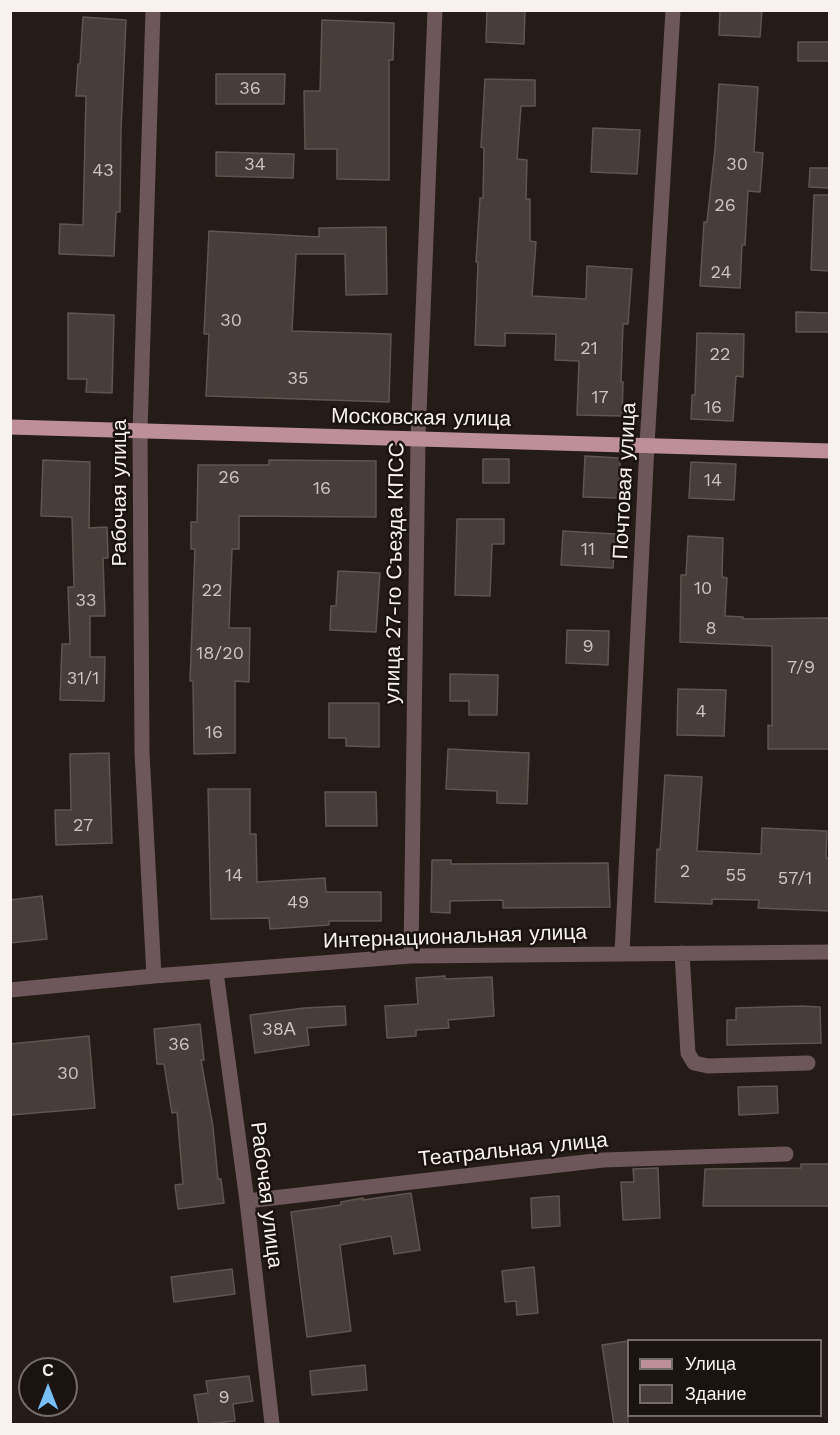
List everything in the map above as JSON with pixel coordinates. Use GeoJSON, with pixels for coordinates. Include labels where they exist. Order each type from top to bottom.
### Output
{"type":"FeatureCollection","features":[{"type":"Feature","properties":{"kind":"main road","name":"Московская улица"},"geometry":{"type":"LineString","coordinates":[[10,427],[830,451]]}},
{"type":"Feature","properties":{"kind":"street","name":"Рабочая улица"},"geometry":{"type":"LineString","coordinates":[[153,10],[140,432],[142,753],[154,976]]}},
{"type":"Feature","properties":{"kind":"street","name":"улица 27-го Съезда КПСС"},"geometry":{"type":"LineString","coordinates":[[411,956],[418,439],[435,10]]}},
{"type":"Feature","properties":{"kind":"street","name":"Почтовая улица"},"geometry":{"type":"LineString","coordinates":[[622,953],[647,445],[674,10]]}},
{"type":"Feature","properties":{"kind":"street"},"geometry":{"type":"LineString","coordinates":[[682,952],[688,1053],[694,1063],[708,1066],[808,1063]]}},
{"type":"Feature","properties":{"kind":"street","name":"Интернациональная улица"},"geometry":{"type":"LineString","coordinates":[[10,990],[411,956],[830,952]]}},
{"type":"Feature","properties":{"kind":"street","name":"Рабочая улица"},"geometry":{"type":"LineString","coordinates":[[216,972],[247,1201],[272,1425]]}},
{"type":"Feature","properties":{"kind":"street","name":"Театральная улица"},"geometry":{"type":"LineString","coordinates":[[247,1201],[603,1160],[786,1154]]}},
{"type":"Feature","properties":{"kind":"building"},"geometry":{"type":"Polygon","coordinates":[[[487,10],[525,10],[524,44],[486,42],[487,10]]]}},
{"type":"Feature","properties":{"kind":"building"},"geometry":{"type":"Polygon","coordinates":[[[720,10],[762,10],[760,37],[719,35],[720,10]]]}},
{"type":"Feature","properties":{"kind":"building"},"geometry":{"type":"Polygon","coordinates":[[[83,17],[126,20],[120,212],[116,212],[114,256],[59,254],[60,224],[83,225],[86,96],[76,96],[83,17]]]}},
{"type":"Feature","properties":{"kind":"building"},"geometry":{"type":"Polygon","coordinates":[[[322,20],[394,23],[393,60],[389,60],[389,180],[337,179],[337,149],[305,149],[304,91],[320,91],[322,20]]]}},
{"type":"Feature","properties":{"kind":"building"},"geometry":{"type":"Polygon","coordinates":[[[798,42],[830,42],[830,61],[798,61],[798,42]]]}},
{"type":"Feature","properties":{"kind":"building"},"geometry":{"type":"Polygon","coordinates":[[[216,74],[285,74],[284,104],[216,104],[216,74]]]}},
{"type":"Feature","properties":{"kind":"building"},"geometry":{"type":"Polygon","coordinates":[[[485,79],[535,80],[535,106],[521,106],[517,159],[527,160],[526,199],[530,199],[530,241],[536,242],[532,296],[586,299],[587,266],[632,269],[628,324],[623,324],[622,416],[577,415],[579,361],[555,360],[556,334],[505,333],[505,346],[475,345],[478,262],[476,262],[480,198],[483,198],[484,148],[481,147],[485,79]]]}},
{"type":"Feature","properties":{"kind":"building"},"geometry":{"type":"Polygon","coordinates":[[[719,84],[758,87],[754,152],[763,153],[760,192],[748,191],[740,288],[700,286],[704,222],[707,222],[715,149],[719,84]]]}},
{"type":"Feature","properties":{"kind":"building"},"geometry":{"type":"Polygon","coordinates":[[[593,128],[640,130],[637,174],[591,172],[593,128]]]}},
{"type":"Feature","properties":{"kind":"building"},"geometry":{"type":"Polygon","coordinates":[[[216,152],[294,154],[293,178],[216,176],[216,152]]]}},
{"type":"Feature","properties":{"kind":"building"},"geometry":{"type":"Polygon","coordinates":[[[810,168],[830,168],[830,188],[809,187],[810,168]]]}},
{"type":"Feature","properties":{"kind":"building"},"geometry":{"type":"Polygon","coordinates":[[[814,195],[830,195],[830,271],[811,270],[814,195]]]}},
{"type":"Feature","properties":{"kind":"building"},"geometry":{"type":"Polygon","coordinates":[[[386,227],[387,294],[346,295],[345,254],[296,254],[292,331],[391,334],[389,402],[206,396],[209,334],[204,334],[209,231],[319,237],[319,228],[386,227]]]}},
{"type":"Feature","properties":{"kind":"building"},"geometry":{"type":"Polygon","coordinates":[[[796,312],[830,313],[830,332],[796,332],[796,312]]]}},
{"type":"Feature","properties":{"kind":"building"},"geometry":{"type":"Polygon","coordinates":[[[68,313],[114,315],[112,393],[86,392],[87,379],[68,379],[68,313]]]}},
{"type":"Feature","properties":{"kind":"building"},"geometry":{"type":"Polygon","coordinates":[[[697,333],[744,334],[743,377],[736,376],[733,421],[691,419],[692,395],[695,395],[697,333]]]}},
{"type":"Feature","properties":{"kind":"building"},"geometry":{"type":"Polygon","coordinates":[[[585,456],[620,458],[619,498],[583,497],[585,456]]]}},
{"type":"Feature","properties":{"kind":"building"},"geometry":{"type":"Polygon","coordinates":[[[483,459],[509,459],[509,483],[483,483],[483,459]]]}},
{"type":"Feature","properties":{"kind":"building"},"geometry":{"type":"Polygon","coordinates":[[[43,460],[90,462],[89,528],[107,527],[108,558],[103,558],[105,616],[90,616],[90,657],[105,657],[104,701],[60,700],[62,644],[70,644],[68,587],[74,587],[72,517],[41,516],[43,460]]]}},
{"type":"Feature","properties":{"kind":"building"},"geometry":{"type":"Polygon","coordinates":[[[269,460],[376,461],[376,517],[239,516],[239,549],[232,549],[229,628],[250,628],[249,682],[235,681],[235,753],[194,754],[193,681],[190,681],[195,549],[191,549],[191,522],[197,522],[198,465],[269,465],[269,460]]]}},
{"type":"Feature","properties":{"kind":"building"},"geometry":{"type":"Polygon","coordinates":[[[691,462],[736,464],[734,500],[689,498],[691,462]]]}},
{"type":"Feature","properties":{"kind":"building"},"geometry":{"type":"Polygon","coordinates":[[[457,519],[504,519],[504,544],[492,544],[490,596],[455,595],[457,519]]]}},
{"type":"Feature","properties":{"kind":"building"},"geometry":{"type":"Polygon","coordinates":[[[563,531],[615,534],[613,568],[561,565],[563,531]]]}},
{"type":"Feature","properties":{"kind":"building"},"geometry":{"type":"Polygon","coordinates":[[[688,536],[723,538],[722,577],[727,578],[725,616],[743,617],[743,619],[830,618],[830,749],[768,749],[768,725],[772,726],[772,646],[680,642],[681,575],[686,575],[688,536]]]}},
{"type":"Feature","properties":{"kind":"building"},"geometry":{"type":"Polygon","coordinates":[[[338,571],[380,573],[376,632],[330,630],[331,606],[336,606],[338,571]]]}},
{"type":"Feature","properties":{"kind":"building"},"geometry":{"type":"Polygon","coordinates":[[[567,630],[609,631],[608,665],[566,663],[567,630]]]}},
{"type":"Feature","properties":{"kind":"building"},"geometry":{"type":"Polygon","coordinates":[[[450,674],[498,675],[497,715],[469,715],[469,701],[450,701],[450,674]]]}},
{"type":"Feature","properties":{"kind":"building"},"geometry":{"type":"Polygon","coordinates":[[[678,689],[726,690],[724,736],[677,735],[678,689]]]}},
{"type":"Feature","properties":{"kind":"building"},"geometry":{"type":"Polygon","coordinates":[[[329,703],[379,703],[379,747],[346,746],[346,738],[329,738],[329,703]]]}},
{"type":"Feature","properties":{"kind":"building"},"geometry":{"type":"Polygon","coordinates":[[[448,749],[529,753],[527,804],[497,803],[497,791],[446,789],[448,749]]]}},
{"type":"Feature","properties":{"kind":"building"},"geometry":{"type":"Polygon","coordinates":[[[109,753],[112,843],[56,845],[55,810],[71,810],[70,754],[109,753]]]}},
{"type":"Feature","properties":{"kind":"building"},"geometry":{"type":"Polygon","coordinates":[[[665,775],[702,777],[697,851],[761,854],[762,828],[827,831],[826,858],[830,858],[830,911],[758,908],[759,900],[712,899],[712,904],[655,902],[657,849],[660,850],[665,775]]]}},
{"type":"Feature","properties":{"kind":"building"},"geometry":{"type":"Polygon","coordinates":[[[208,789],[250,789],[250,834],[256,834],[257,882],[325,878],[326,892],[381,892],[381,921],[329,921],[329,925],[270,929],[269,918],[211,919],[208,789]]]}},
{"type":"Feature","properties":{"kind":"building"},"geometry":{"type":"Polygon","coordinates":[[[325,792],[376,792],[377,826],[326,826],[325,792]]]}},
{"type":"Feature","properties":{"kind":"building"},"geometry":{"type":"Polygon","coordinates":[[[432,860],[451,860],[451,864],[608,863],[610,907],[503,908],[503,900],[450,901],[450,913],[431,912],[432,860]]]}},
{"type":"Feature","properties":{"kind":"building"},"geometry":{"type":"Polygon","coordinates":[[[42,896],[47,939],[10,943],[10,900],[42,896]]]}},
{"type":"Feature","properties":{"kind":"building"},"geometry":{"type":"Polygon","coordinates":[[[445,976],[445,979],[492,977],[494,1016],[448,1020],[449,1028],[416,1030],[416,1036],[387,1038],[385,1006],[418,1004],[416,978],[445,976]]]}},
{"type":"Feature","properties":{"kind":"building"},"geometry":{"type":"Polygon","coordinates":[[[345,1006],[346,1025],[307,1028],[309,1045],[255,1053],[250,1015],[304,1008],[345,1006]]]}},
{"type":"Feature","properties":{"kind":"building"},"geometry":{"type":"Polygon","coordinates":[[[820,1007],[821,1043],[727,1045],[727,1020],[736,1020],[736,1008],[820,1007]]]}},
{"type":"Feature","properties":{"kind":"building"},"geometry":{"type":"Polygon","coordinates":[[[200,1024],[204,1060],[201,1060],[213,1127],[218,1179],[221,1179],[224,1203],[178,1209],[175,1185],[183,1184],[177,1112],[172,1113],[164,1064],[157,1064],[154,1029],[200,1024]]]}},
{"type":"Feature","properties":{"kind":"building"},"geometry":{"type":"Polygon","coordinates":[[[89,1036],[95,1108],[10,1115],[10,1044],[89,1036]]]}},
{"type":"Feature","properties":{"kind":"building"},"geometry":{"type":"Polygon","coordinates":[[[777,1086],[778,1113],[739,1115],[738,1087],[777,1086]]]}},
{"type":"Feature","properties":{"kind":"building"},"geometry":{"type":"Polygon","coordinates":[[[801,1164],[830,1164],[830,1206],[703,1206],[705,1169],[801,1168],[801,1164]]]}},
{"type":"Feature","properties":{"kind":"building"},"geometry":{"type":"Polygon","coordinates":[[[658,1168],[660,1218],[623,1220],[621,1182],[634,1182],[633,1169],[658,1168]]]}},
{"type":"Feature","properties":{"kind":"building"},"geometry":{"type":"Polygon","coordinates":[[[411,1193],[420,1250],[394,1254],[391,1236],[340,1245],[351,1331],[307,1337],[291,1212],[341,1205],[341,1202],[363,1198],[363,1200],[411,1193]]]}},
{"type":"Feature","properties":{"kind":"building"},"geometry":{"type":"Polygon","coordinates":[[[559,1196],[560,1226],[532,1228],[531,1198],[559,1196]]]}},
{"type":"Feature","properties":{"kind":"building"},"geometry":{"type":"Polygon","coordinates":[[[534,1267],[538,1313],[517,1315],[516,1301],[505,1302],[502,1271],[534,1267]]]}},
{"type":"Feature","properties":{"kind":"building"},"geometry":{"type":"Polygon","coordinates":[[[232,1269],[235,1294],[174,1302],[171,1277],[232,1269]]]}},
{"type":"Feature","properties":{"kind":"building"},"geometry":{"type":"Polygon","coordinates":[[[627,1341],[628,1425],[614,1425],[602,1345],[627,1341]]]}},
{"type":"Feature","properties":{"kind":"building"},"geometry":{"type":"Polygon","coordinates":[[[365,1365],[367,1390],[312,1395],[310,1371],[365,1365]]]}},
{"type":"Feature","properties":{"kind":"building"},"geometry":{"type":"Polygon","coordinates":[[[249,1376],[253,1401],[233,1404],[235,1421],[199,1425],[194,1395],[208,1393],[206,1381],[249,1376]]]}}]}
